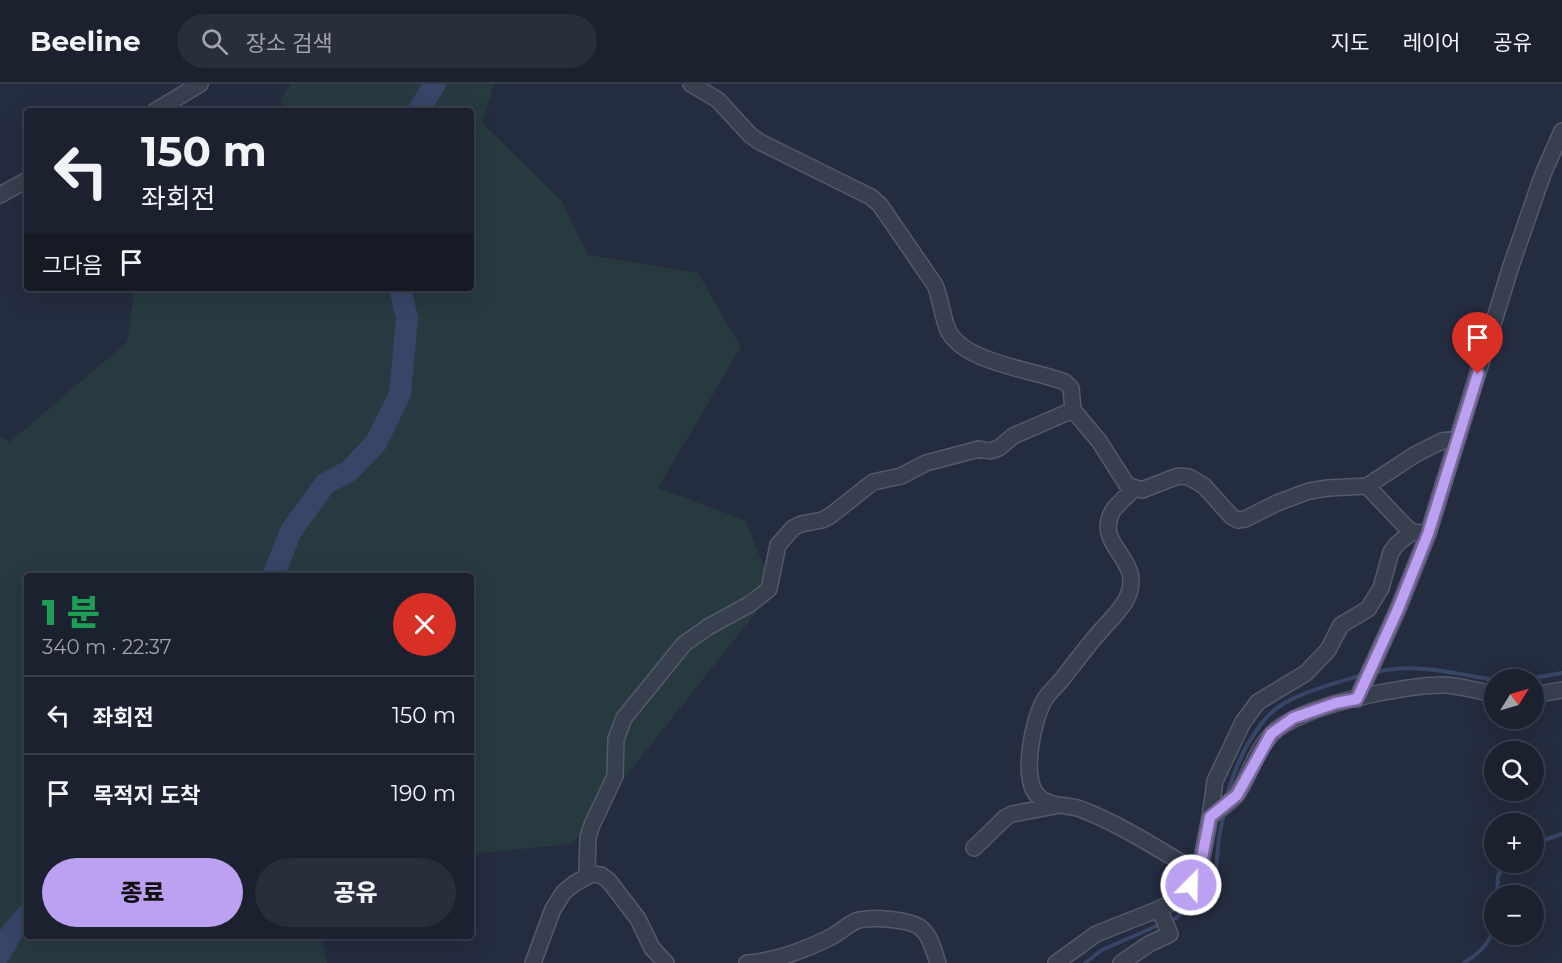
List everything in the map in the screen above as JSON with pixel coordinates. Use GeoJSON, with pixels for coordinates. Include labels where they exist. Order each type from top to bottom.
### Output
{"type":"FeatureCollection","features":[{"type":"Feature","properties":{"kind":"street"},"geometry":{"type":"LineString","coordinates":[[160,108],[200,84]]}},
{"type":"Feature","properties":{"kind":"street"},"geometry":{"type":"LineString","coordinates":[[691,84],[718,100],[750,135],[760,142],[871,197],[880,205],[935,285],[948,331],[962,345],[986,359],[1065,382],[1071,388],[1073,410],[1099,441],[1123,480],[1134,489],[1149,489],[1178,476],[1189,477],[1204,486],[1232,517],[1245,519],[1285,499],[1309,491],[1367,486],[1416,454],[1442,441],[1457,439]]}},
{"type":"Feature","properties":{"kind":"street"},"geometry":{"type":"LineString","coordinates":[[1358,696],[1398,609],[1420,533],[1457,439],[1515,254],[1543,174],[1562,131]]}},
{"type":"Feature","properties":{"kind":"street"},"geometry":{"type":"LineString","coordinates":[[0,195],[24,182]]}},
{"type":"Feature","properties":{"kind":"street"},"geometry":{"type":"LineString","coordinates":[[586,872],[588,837],[615,776],[616,739],[624,718],[684,644],[708,627],[750,604],[769,589],[778,545],[793,528],[830,516],[873,482],[901,476],[926,463],[947,457],[978,449],[990,451],[1037,424],[1073,410]]}},
{"type":"Feature","properties":{"kind":"street"},"geometry":{"type":"LineString","coordinates":[[1367,486],[1420,533]]}},
{"type":"Feature","properties":{"kind":"street"},"geometry":{"type":"LineString","coordinates":[[1055,806],[1044,801],[1032,787],[1030,759],[1037,718],[1045,699],[1115,615],[1127,597],[1131,575],[1108,532],[1113,510],[1134,489]]}},
{"type":"Feature","properties":{"kind":"street"},"geometry":{"type":"LineString","coordinates":[[1056,963],[1096,934],[1183,897],[1199,873],[1215,781],[1250,711],[1266,696],[1306,673],[1328,650],[1341,625],[1368,609],[1381,588],[1391,552],[1397,544],[1420,533]]}},
{"type":"Feature","properties":{"kind":"street"},"geometry":{"type":"LineString","coordinates":[[1210,817],[1237,795],[1271,734],[1281,725],[1311,711],[1358,696],[1403,688],[1447,685],[1484,692]]}},
{"type":"Feature","properties":{"kind":"street"},"geometry":{"type":"LineString","coordinates":[[1544,693],[1562,690]]}},
{"type":"Feature","properties":{"kind":"street"},"geometry":{"type":"LineString","coordinates":[[974,848],[1012,814],[1055,806],[1082,809],[1199,873]]}},
{"type":"Feature","properties":{"kind":"street"},"geometry":{"type":"LineString","coordinates":[[533,963],[553,909],[564,892],[592,874],[601,875],[609,881],[638,919],[652,948],[666,963]]}},
{"type":"Feature","properties":{"kind":"street"},"geometry":{"type":"LineString","coordinates":[[1121,963],[1149,944],[1170,934],[1159,909]]}},
{"type":"Feature","properties":{"kind":"street"},"geometry":{"type":"LineString","coordinates":[[747,963],[777,960],[826,939],[851,923],[869,920],[904,921],[916,924],[924,930],[938,963]]}},
{"type":"Feature","properties":{"kind":"shaded area"},"geometry":{"type":"Polygon","coordinates":[[[291,84],[494,84],[482,123],[562,201],[588,255],[698,273],[741,347],[658,488],[745,520],[774,590],[572,844],[474,854],[474,573],[24,573],[24,939],[322,939],[327,963],[0,963],[0,437],[10,442],[127,342],[135,291],[474,291],[474,108],[283,108],[280,100],[291,84]]]}},
{"type":"Feature","properties":{"kind":"waterway"},"geometry":{"type":"LineString","coordinates":[[420,108],[435,84]]}},
{"type":"Feature","properties":{"kind":"waterway"},"geometry":{"type":"LineString","coordinates":[[274,573],[291,531],[325,484],[349,471],[376,443],[400,394],[407,318],[401,291]]}},
{"type":"Feature","properties":{"kind":"waterway"},"geometry":{"type":"LineString","coordinates":[[1373,673],[1403,668],[1484,678]]}},
{"type":"Feature","properties":{"kind":"waterway"},"geometry":{"type":"LineString","coordinates":[[1544,676],[1562,673]]}},
{"type":"Feature","properties":{"kind":"waterway"},"geometry":{"type":"LineString","coordinates":[[1227,797],[1234,773],[1245,749],[1269,715],[1300,695],[1363,675]]}},
{"type":"Feature","properties":{"kind":"waterway"},"geometry":{"type":"LineString","coordinates":[[1168,921],[1176,918],[1215,880],[1224,813]]}},
{"type":"Feature","properties":{"kind":"waterway"},"geometry":{"type":"LineString","coordinates":[[1544,840],[1562,834]]}},
{"type":"Feature","properties":{"kind":"waterway"},"geometry":{"type":"LineString","coordinates":[[1498,885],[1500,873]]}},
{"type":"Feature","properties":{"kind":"waterway"},"geometry":{"type":"LineString","coordinates":[[0,954],[12,932],[24,918]]}},
{"type":"Feature","properties":{"kind":"waterway"},"geometry":{"type":"LineString","coordinates":[[1085,963],[1102,950],[1161,924]]}},
{"type":"Feature","properties":{"kind":"waterway"},"geometry":{"type":"LineString","coordinates":[[1464,963],[1485,945]]}},
{"type":"Feature","properties":{"kind":"route"},"geometry":{"type":"LineString","coordinates":[[1191,885],[1199,873],[1210,817],[1237,795],[1271,734],[1293,718],[1336,703],[1357,699],[1398,609],[1428,534],[1478,374]]}}]}
